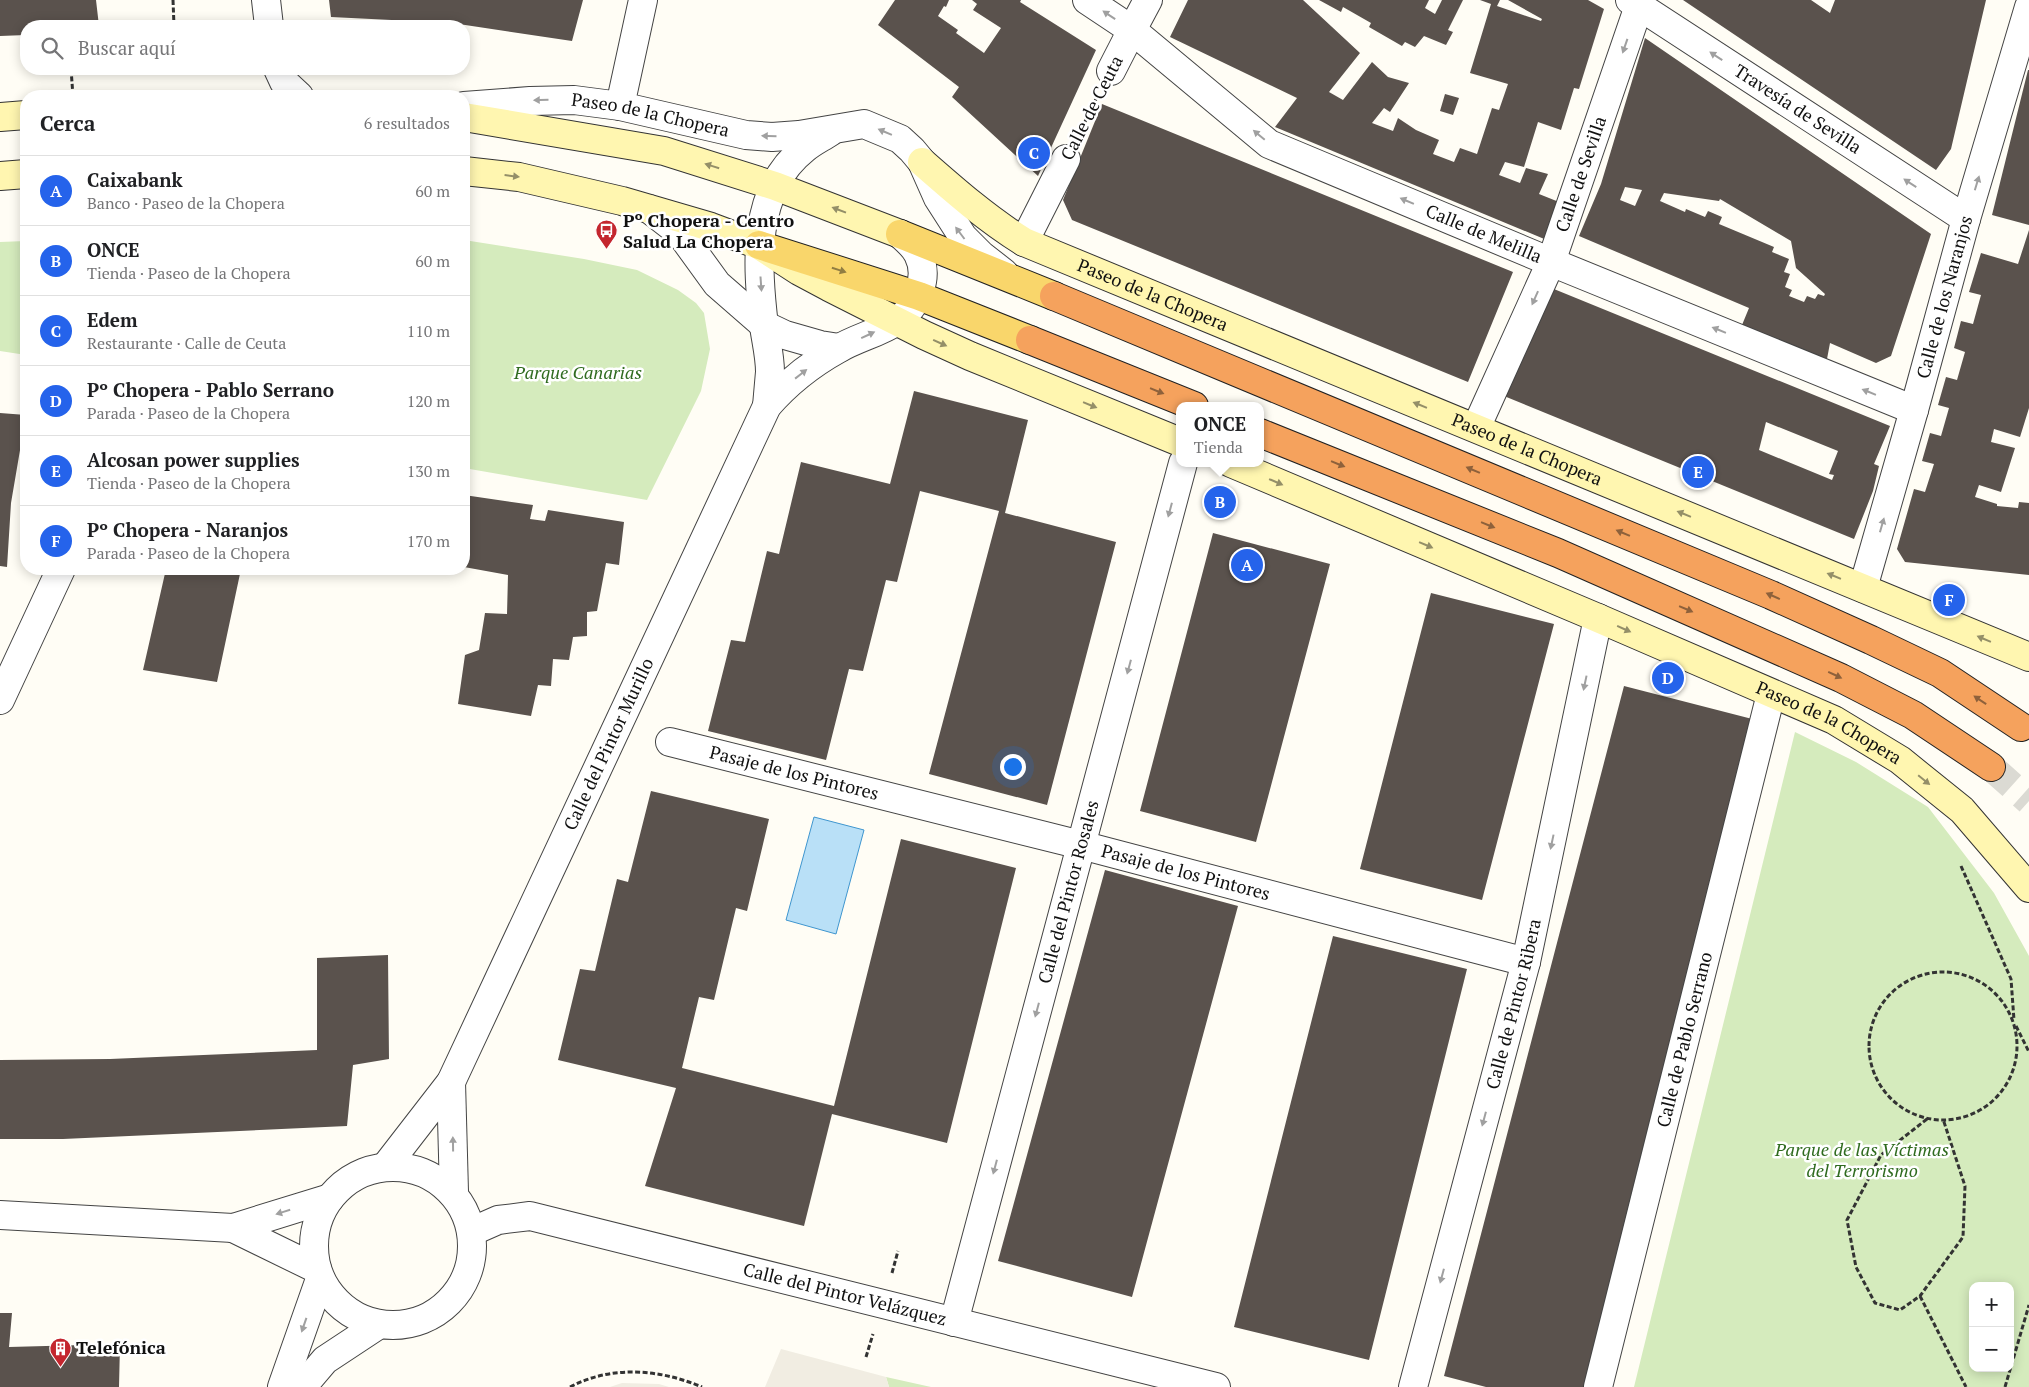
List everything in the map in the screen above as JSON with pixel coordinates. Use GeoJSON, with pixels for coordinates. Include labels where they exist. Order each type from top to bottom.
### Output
{"type":"FeatureCollection","features":[{"type":"Feature","properties":{"kind":"highway"},"geometry":{"type":"LineString","coordinates":[[1054,296],[1780,599],[1940,673],[2021,727]]}},
{"type":"Feature","properties":{"kind":"highway"},"geometry":{"type":"LineString","coordinates":[[1030,340],[1184,402]]}},
{"type":"Feature","properties":{"kind":"highway"},"geometry":{"type":"LineString","coordinates":[[1264,435],[1558,554],[1841,678],[1913,715],[1992,768]]}},
{"type":"Feature","properties":{"kind":"main road"},"geometry":{"type":"LineString","coordinates":[[0,117],[20,116]]}},
{"type":"Feature","properties":{"kind":"main road","name":"Paseo de la Chopera"},"geometry":{"type":"LineString","coordinates":[[470,118],[664,151],[775,186],[1054,296]]}},
{"type":"Feature","properties":{"kind":"main road","name":"Paseo de la Chopera"},"geometry":{"type":"LineString","coordinates":[[922,162],[967,202],[1024,242],[2029,658]]}},
{"type":"Feature","properties":{"kind":"main road"},"geometry":{"type":"LineString","coordinates":[[470,172],[519,177],[647,208],[759,245],[914,308],[988,323],[1030,340]]}},
{"type":"Feature","properties":{"kind":"main road"},"geometry":{"type":"LineString","coordinates":[[0,176],[20,174]]}},
{"type":"Feature","properties":{"kind":"main road"},"geometry":{"type":"LineString","coordinates":[[914,308],[970,356],[1176,440]]}},
{"type":"Feature","properties":{"kind":"main road","name":"Paseo de la Chopera"},"geometry":{"type":"LineString","coordinates":[[1240,467],[1834,720],[1900,760],[1962,810],[2029,888]]}},
{"type":"Feature","properties":{"kind":"street"},"geometry":{"type":"LineString","coordinates":[[266,0],[268,20]]}},
{"type":"Feature","properties":{"kind":"street"},"geometry":{"type":"LineString","coordinates":[[620,106],[643,0]]}},
{"type":"Feature","properties":{"kind":"street","name":"Calle de Melilla"},"geometry":{"type":"LineString","coordinates":[[1087,0],[1132,30],[1269,144],[1551,262],[1914,410]]}},
{"type":"Feature","properties":{"kind":"street","name":"Calle de Ceuta"},"geometry":{"type":"LineString","coordinates":[[1111,71],[1148,0]]}},
{"type":"Feature","properties":{"kind":"street","name":"Travesía de Sevilla"},"geometry":{"type":"LineString","coordinates":[[1637,2],[1966,219]]}},
{"type":"Feature","properties":{"kind":"street","name":"Calle de Sevilla"},"geometry":{"type":"LineString","coordinates":[[1476,428],[1551,262],[1637,2]]}},
{"type":"Feature","properties":{"kind":"street","name":"Calle de los Naranjos"},"geometry":{"type":"LineString","coordinates":[[1863,588],[1966,219],[2029,7]]}},
{"type":"Feature","properties":{"kind":"street"},"geometry":{"type":"LineString","coordinates":[[281,75],[284,82],[293,90]]}},
{"type":"Feature","properties":{"kind":"street","name":"Paseo de la Chopera"},"geometry":{"type":"LineString","coordinates":[[470,105],[530,100],[574,100],[620,106],[746,135],[772,137],[799,135],[864,124],[900,139],[922,162],[938,198],[963,237],[981,255],[1009,277]]}},
{"type":"Feature","properties":{"kind":"street","name":"Paseo de la Chopera"},"geometry":{"type":"LineString","coordinates":[[766,406],[770,371],[764,325],[759,245],[767,205],[785,169],[804,149],[835,129]]}},
{"type":"Feature","properties":{"kind":"street","name":"Calle de Ceuta"},"geometry":{"type":"LineString","coordinates":[[1024,242],[1066,159]]}},
{"type":"Feature","properties":{"kind":"street"},"geometry":{"type":"LineString","coordinates":[[647,208],[680,233],[717,284],[764,325],[785,335],[820,345],[839,348]]}},
{"type":"Feature","properties":{"kind":"street","name":"Paseo de la Chopera"},"geometry":{"type":"LineString","coordinates":[[900,234],[914,247],[922,267],[922,280],[914,308]]}},
{"type":"Feature","properties":{"kind":"street"},"geometry":{"type":"LineString","coordinates":[[766,406],[784,388],[839,348],[914,308]]}},
{"type":"Feature","properties":{"kind":"street","name":"Calle del Pintor Murillo"},"geometry":{"type":"LineString","coordinates":[[386,1166],[452,1082],[766,406]]}},
{"type":"Feature","properties":{"kind":"street","name":"Calle del Pintor Rosales"},"geometry":{"type":"LineString","coordinates":[[954,1322],[1182,467]]}},
{"type":"Feature","properties":{"kind":"street"},"geometry":{"type":"LineString","coordinates":[[0,700],[58,575]]}},
{"type":"Feature","properties":{"kind":"street","name":"Calle de Pintor Ribera"},"geometry":{"type":"LineString","coordinates":[[1413,1387],[1526,962],[1598,618]]}},
{"type":"Feature","properties":{"kind":"street","name":"Calle de Pablo Serrano"},"geometry":{"type":"LineString","coordinates":[[1598,1387],[1772,694]]}},
{"type":"Feature","properties":{"kind":"street","name":"Pasaje de los Pintores"},"geometry":{"type":"LineString","coordinates":[[670,742],[1081,845],[1526,962]]}},
{"type":"Feature","properties":{"kind":"street","name":"Calle del Pintor Murillo"},"geometry":{"type":"LineString","coordinates":[[452,1082],[454,1192]]}},
{"type":"Feature","properties":{"kind":"street"},"geometry":{"type":"LineString","coordinates":[[0,1215],[234,1228],[330,1198],[355,1176],[386,1166],[423,1172],[454,1192],[473,1232],[470,1270],[450,1303],[417,1323],[378,1325],[354,1316],[334,1300],[318,1274],[234,1228]]}},
{"type":"Feature","properties":{"kind":"street"},"geometry":{"type":"LineString","coordinates":[[282,1387],[318,1274],[314,1237],[330,1198]]}},
{"type":"Feature","properties":{"kind":"street","name":"Calle del Pintor Velázquez"},"geometry":{"type":"LineString","coordinates":[[473,1232],[498,1220],[530,1216],[1216,1387]]}},
{"type":"Feature","properties":{"kind":"street"},"geometry":{"type":"LineString","coordinates":[[302,1387],[325,1360],[378,1325]]}},
{"type":"Feature","properties":{"kind":"path"},"geometry":{"type":"LineString","coordinates":[[173,0],[174,20]]}},
{"type":"Feature","properties":{"kind":"path","name":"Calle de Ceuta"},"geometry":{"type":"LineString","coordinates":[[1066,159],[1111,71]]}},
{"type":"Feature","properties":{"kind":"path"},"geometry":{"type":"LineString","coordinates":[[71,75],[72,90]]}},
{"type":"Feature","properties":{"kind":"path"},"geometry":{"type":"LineString","coordinates":[[1961,866],[2011,979],[2014,1022],[2018,1043],[2015,1066],[2005,1086],[1990,1103],[1972,1114],[1950,1120],[1928,1118],[1907,1110],[1889,1097],[1876,1078],[1870,1057],[1870,1035],[1877,1014],[1888,997],[1902,984],[1920,976],[1939,972],[1958,973],[1977,980],[1992,990],[2005,1004],[2014,1022],[2029,1052]]}},
{"type":"Feature","properties":{"kind":"path"},"geometry":{"type":"LineString","coordinates":[[1928,1118],[1881,1155],[1847,1220],[1856,1267],[1876,1303],[1900,1310],[1920,1296],[1963,1237],[1965,1186],[1942,1119]]}},
{"type":"Feature","properties":{"kind":"path"},"geometry":{"type":"LineString","coordinates":[[1920,1296],[1966,1387]]}},
{"type":"Feature","properties":{"kind":"path"},"geometry":{"type":"LineString","coordinates":[[2005,1387],[2029,1305]]}},
{"type":"Feature","properties":{"kind":"path"},"geometry":{"type":"LineString","coordinates":[[570,1387],[581,1381],[613,1373],[646,1371],[679,1377],[702,1387]]}},
{"type":"Feature","properties":{"kind":"green space"},"geometry":{"type":"Polygon","coordinates":[[[20,241],[20,354],[0,351],[0,242],[20,241]]]}},
{"type":"Feature","properties":{"kind":"green space","name":"Parque Canarias"},"geometry":{"type":"Polygon","coordinates":[[[470,241],[584,259],[637,270],[678,290],[696,303],[704,313],[710,349],[701,391],[647,500],[470,469],[470,241]]]}},
{"type":"Feature","properties":{"kind":"green space","name":"Parque de las Víctimas del Terrorismo"},"geometry":{"type":"Polygon","coordinates":[[[1795,732],[1856,762],[1928,807],[1994,893],[2029,956],[2029,1387],[1634,1387],[1795,732]]]}},
{"type":"Feature","properties":{"kind":"green space"},"geometry":{"type":"Polygon","coordinates":[[[886,1377],[931,1387],[889,1387],[886,1377]]]}},
{"type":"Feature","properties":{"kind":"shaded area"},"geometry":{"type":"Polygon","coordinates":[[[781,1349],[886,1377],[889,1387],[765,1387],[781,1349]]]}},
{"type":"Feature","properties":{"kind":"shaded area"},"geometry":{"type":"Polygon","coordinates":[[[622,1383],[659,1384],[669,1387],[610,1387],[622,1383]]]}},
{"type":"Feature","properties":{"kind":"water"},"geometry":{"type":"Polygon","coordinates":[[[814,817],[864,830],[836,934],[786,920],[814,817]]]}},
{"type":"Feature","properties":{"kind":"building"},"geometry":{"type":"Polygon","coordinates":[[[0,0],[96,0],[98,20],[20,20],[20,35],[0,36],[0,0]]]}},
{"type":"Feature","properties":{"kind":"building"},"geometry":{"type":"Polygon","coordinates":[[[329,0],[583,0],[572,41],[470,26],[470,20],[392,20],[331,17],[329,0]]]}},
{"type":"Feature","properties":{"kind":"building"},"geometry":{"type":"Polygon","coordinates":[[[895,0],[949,0],[938,16],[958,30],[956,33],[984,53],[1001,28],[973,10],[977,4],[972,0],[1021,0],[1020,2],[1096,50],[1038,176],[952,97],[959,87],[878,25],[895,0]]]}},
{"type":"Feature","properties":{"kind":"building"},"geometry":{"type":"Polygon","coordinates":[[[1188,0],[1303,0],[1360,53],[1329,92],[1343,100],[1372,62],[1388,77],[1409,83],[1390,112],[1384,108],[1372,123],[1393,131],[1398,118],[1416,130],[1439,140],[1433,154],[1454,162],[1460,148],[1477,154],[1492,108],[1499,110],[1508,84],[1470,73],[1491,4],[1480,0],[1500,0],[1497,6],[1541,21],[1542,19],[1508,0],[1588,0],[1604,9],[1579,89],[1574,88],[1561,130],[1538,122],[1524,167],[1505,162],[1499,175],[1520,183],[1526,168],[1548,174],[1539,194],[1564,204],[1549,241],[1275,127],[1297,98],[1170,37],[1188,0]]]}},
{"type":"Feature","properties":{"kind":"building"},"geometry":{"type":"Polygon","coordinates":[[[1319,0],[1429,0],[1425,8],[1435,14],[1442,0],[1463,0],[1448,30],[1453,32],[1446,45],[1424,36],[1415,47],[1405,42],[1402,46],[1369,27],[1371,23],[1343,7],[1341,12],[1319,0]]]}},
{"type":"Feature","properties":{"kind":"building"},"geometry":{"type":"Polygon","coordinates":[[[1683,0],[1811,0],[1830,13],[1835,0],[1986,0],[1951,149],[1936,170],[1683,0]]]}},
{"type":"Feature","properties":{"kind":"building"},"geometry":{"type":"Polygon","coordinates":[[[1645,38],[1931,234],[1891,356],[1876,363],[1830,343],[1827,359],[1742,325],[1749,308],[1579,236],[1601,184],[1645,38]],[[1625,187],[1620,200],[1635,206],[1642,190],[1625,187]],[[1664,193],[1660,201],[1685,212],[1686,209],[1705,217],[1708,211],[1722,217],[1719,224],[1774,247],[1772,252],[1789,259],[1784,272],[1790,274],[1785,287],[1792,290],[1789,296],[1804,302],[1807,296],[1815,299],[1818,294],[1824,296],[1825,294],[1796,268],[1791,241],[1720,199],[1719,201],[1664,193]]]}},
{"type":"Feature","properties":{"kind":"building"},"geometry":{"type":"Polygon","coordinates":[[[2029,70],[2029,225],[1992,215],[2029,70]]]}},
{"type":"Feature","properties":{"kind":"building"},"geometry":{"type":"Polygon","coordinates":[[[1445,94],[1459,98],[1453,115],[1440,111],[1445,94]]]}},
{"type":"Feature","properties":{"kind":"building"},"geometry":{"type":"Polygon","coordinates":[[[1102,104],[1513,272],[1468,382],[1072,220],[1063,200],[1102,104]]]}},
{"type":"Feature","properties":{"kind":"building"},"geometry":{"type":"Polygon","coordinates":[[[2029,230],[2029,408],[2020,437],[1994,429],[1991,442],[2015,448],[2001,492],[1979,485],[1975,497],[1997,504],[1997,506],[2018,508],[2019,502],[2029,503],[2029,575],[1905,562],[1897,549],[1914,489],[1925,492],[1934,464],[1922,461],[1930,433],[1941,436],[1949,408],[1938,405],[1946,377],[1957,380],[1965,352],[1954,348],[1961,321],[1973,324],[1981,295],[1969,292],[1981,253],[2018,264],[2029,230]]]}},
{"type":"Feature","properties":{"kind":"building"},"geometry":{"type":"Polygon","coordinates":[[[1549,287],[1890,426],[1874,464],[1879,466],[1873,491],[1854,539],[1504,396],[1549,287]],[[1766,422],[1759,450],[1832,480],[1834,475],[1829,474],[1838,451],[1766,422]]]}},
{"type":"Feature","properties":{"kind":"building"},"geometry":{"type":"Polygon","coordinates":[[[914,391],[1028,420],[1005,513],[1116,542],[1047,805],[929,774],[999,511],[920,491],[897,582],[886,580],[863,671],[849,669],[826,760],[708,731],[731,640],[745,642],[767,551],[779,554],[801,462],[890,484],[914,391]]]}},
{"type":"Feature","properties":{"kind":"building"},"geometry":{"type":"Polygon","coordinates":[[[0,413],[20,415],[20,450],[11,503],[7,567],[0,566],[0,413]]]}},
{"type":"Feature","properties":{"kind":"building"},"geometry":{"type":"Polygon","coordinates":[[[470,496],[533,505],[530,519],[545,521],[548,510],[624,522],[619,565],[606,563],[597,611],[587,612],[587,636],[573,637],[569,660],[553,659],[551,686],[538,685],[531,716],[458,704],[465,655],[479,650],[485,613],[507,614],[508,575],[470,568],[470,496]]]}},
{"type":"Feature","properties":{"kind":"building"},"geometry":{"type":"Polygon","coordinates":[[[1213,533],[1330,564],[1256,842],[1140,811],[1213,533]]]}},
{"type":"Feature","properties":{"kind":"building"},"geometry":{"type":"Polygon","coordinates":[[[165,575],[240,575],[217,682],[143,670],[165,575]]]}},
{"type":"Feature","properties":{"kind":"building"},"geometry":{"type":"Polygon","coordinates":[[[1431,593],[1554,624],[1482,900],[1360,869],[1431,593]]]}},
{"type":"Feature","properties":{"kind":"building"},"geometry":{"type":"Polygon","coordinates":[[[1624,686],[1760,721],[1585,1387],[1486,1387],[1444,1376],[1624,686]]]}},
{"type":"Feature","properties":{"kind":"building"},"geometry":{"type":"Polygon","coordinates":[[[651,791],[769,819],[747,911],[736,908],[714,1000],[699,997],[682,1068],[834,1106],[901,839],[1016,868],[947,1143],[832,1114],[804,1226],[645,1186],[676,1088],[558,1060],[580,969],[595,971],[617,879],[628,882],[651,791]]]}},
{"type":"Feature","properties":{"kind":"building"},"geometry":{"type":"Polygon","coordinates":[[[1105,870],[1238,906],[1132,1297],[998,1261],[1105,870]]]}},
{"type":"Feature","properties":{"kind":"building"},"geometry":{"type":"Polygon","coordinates":[[[1333,936],[1467,969],[1369,1360],[1234,1327],[1333,936]]]}},
{"type":"Feature","properties":{"kind":"building"},"geometry":{"type":"Polygon","coordinates":[[[388,955],[389,1059],[353,1065],[347,1126],[63,1139],[0,1139],[0,1060],[110,1059],[317,1050],[317,958],[388,955]]]}},
{"type":"Feature","properties":{"kind":"building","name":"Telefónica"},"geometry":{"type":"Polygon","coordinates":[[[0,1313],[12,1313],[9,1347],[120,1344],[119,1387],[0,1387],[0,1313]]]}},
{"type":"Feature","properties":{"kind":"tunnel"},"geometry":{"type":"LineString","coordinates":[[1991,767],[2029,801]]}},
{"type":"Feature","properties":{"kind":"place","name":"Edem"},"geometry":{"type":"Point","coordinates":[1034,153]}},
{"type":"Feature","properties":{"kind":"place","name":"Pº Chopera - Centro Salud La Chopera"},"geometry":{"type":"Point","coordinates":[607,250]}},
{"type":"Feature","properties":{"kind":"place","name":"Alcosan power supplies"},"geometry":{"type":"Point","coordinates":[1698,472]}},
{"type":"Feature","properties":{"kind":"place","name":"ONCE"},"geometry":{"type":"Point","coordinates":[1220,502]}},
{"type":"Feature","properties":{"kind":"place","name":"Caixabank"},"geometry":{"type":"Point","coordinates":[1247,565]}},
{"type":"Feature","properties":{"kind":"place","name":"Pº Chopera - Naranjos"},"geometry":{"type":"Point","coordinates":[1949,600]}},
{"type":"Feature","properties":{"kind":"place","name":"Pº Chopera - Pablo Serrano"},"geometry":{"type":"Point","coordinates":[1668,678]}},
{"type":"Feature","properties":{"kind":"place","name":"Telefónica"},"geometry":{"type":"Point","coordinates":[60,1367]}}]}
